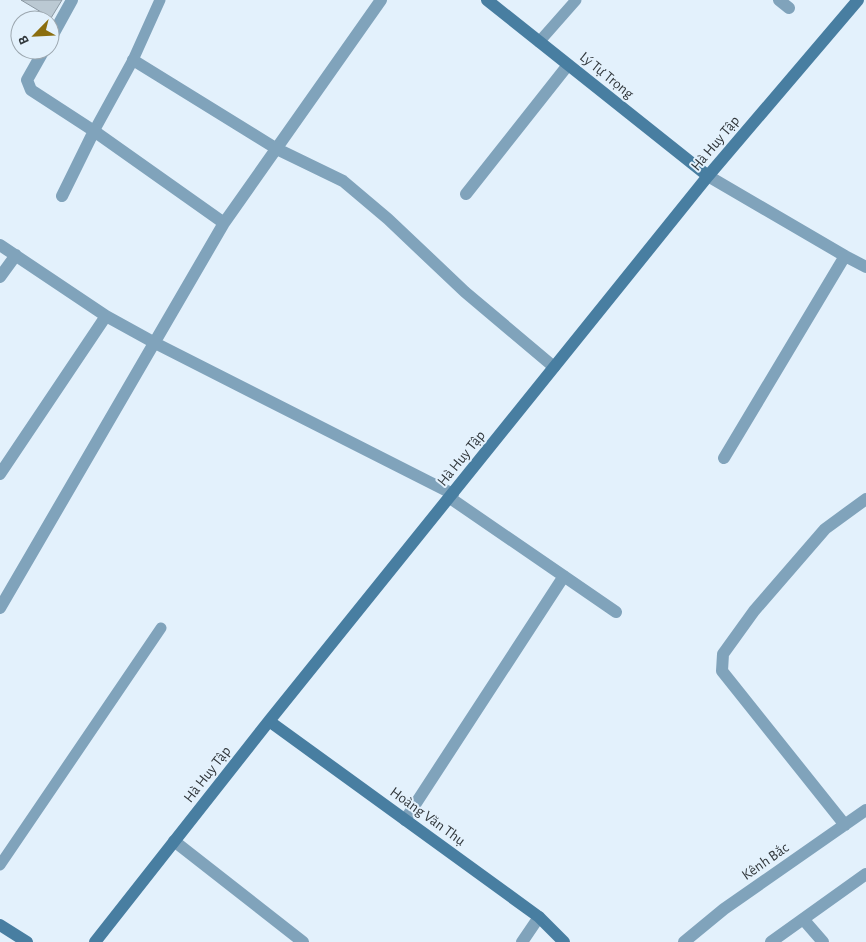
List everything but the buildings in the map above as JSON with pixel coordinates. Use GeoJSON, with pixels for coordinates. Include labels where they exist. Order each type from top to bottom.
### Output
{"type":"FeatureCollection","features":[{"type":"Feature","properties":{"kind":"main road","name":"Lý Tự Trọng"},"geometry":{"type":"LineString","coordinates":[[487,0],[708,176]]}},
{"type":"Feature","properties":{"kind":"main road","name":"Hà Huy Tập"},"geometry":{"type":"LineString","coordinates":[[95,942],[269,721],[708,176],[858,0]]}},
{"type":"Feature","properties":{"kind":"main road","name":"Hoàng Văn Thụ"},"geometry":{"type":"LineString","coordinates":[[269,721],[539,917],[564,942]]}},
{"type":"Feature","properties":{"kind":"main road"},"geometry":{"type":"LineString","coordinates":[[0,925],[27,942]]}},
{"type":"Feature","properties":{"kind":"street"},"geometry":{"type":"LineString","coordinates":[[60,22],[72,0]]}},
{"type":"Feature","properties":{"kind":"street"},"geometry":{"type":"LineString","coordinates":[[0,608],[224,223],[381,0]]}},
{"type":"Feature","properties":{"kind":"street"},"geometry":{"type":"LineString","coordinates":[[779,0],[789,8]]}},
{"type":"Feature","properties":{"kind":"street"},"geometry":{"type":"LineString","coordinates":[[39,60],[28,80],[31,90],[94,131],[224,223]]}},
{"type":"Feature","properties":{"kind":"street"},"geometry":{"type":"LineString","coordinates":[[133,60],[277,149],[343,181],[465,292],[554,367]]}},
{"type":"Feature","properties":{"kind":"street"},"geometry":{"type":"LineString","coordinates":[[466,194],[568,65]]}},
{"type":"Feature","properties":{"kind":"street"},"geometry":{"type":"LineString","coordinates":[[62,196],[94,131]]}},
{"type":"Feature","properties":{"kind":"street"},"geometry":{"type":"LineString","coordinates":[[708,176],[866,267]]}},
{"type":"Feature","properties":{"kind":"street"},"geometry":{"type":"LineString","coordinates":[[0,245],[106,316],[452,496],[616,612]]}},
{"type":"Feature","properties":{"kind":"street"},"geometry":{"type":"LineString","coordinates":[[0,277],[16,255]]}},
{"type":"Feature","properties":{"kind":"street"},"geometry":{"type":"LineString","coordinates":[[724,458],[845,256]]}},
{"type":"Feature","properties":{"kind":"street"},"geometry":{"type":"LineString","coordinates":[[0,474],[106,316]]}},
{"type":"Feature","properties":{"kind":"street"},"geometry":{"type":"LineString","coordinates":[[845,825],[722,671],[723,654],[754,611],[825,530],[866,499]]}},
{"type":"Feature","properties":{"kind":"street"},"geometry":{"type":"LineString","coordinates":[[404,820],[564,576]]}},
{"type":"Feature","properties":{"kind":"street","name":"Kênh Bắc"},"geometry":{"type":"LineString","coordinates":[[684,942],[724,909],[866,810]]}},
{"type":"Feature","properties":{"kind":"street"},"geometry":{"type":"LineString","coordinates":[[174,841],[303,942]]}},
{"type":"Feature","properties":{"kind":"street"},"geometry":{"type":"LineString","coordinates":[[771,942],[866,874]]}},
{"type":"Feature","properties":{"kind":"street"},"geometry":{"type":"LineString","coordinates":[[522,942],[539,917]]}},
{"type":"Feature","properties":{"kind":"street"},"geometry":{"type":"LineString","coordinates":[[803,919],[823,942]]}},
{"type":"Feature","properties":{"kind":"lane"},"geometry":{"type":"LineString","coordinates":[[94,131],[133,60],[160,0]]}},
{"type":"Feature","properties":{"kind":"lane"},"geometry":{"type":"LineString","coordinates":[[539,42],[576,0]]}},
{"type":"Feature","properties":{"kind":"lane"},"geometry":{"type":"LineString","coordinates":[[0,865],[161,628]]}}]}
